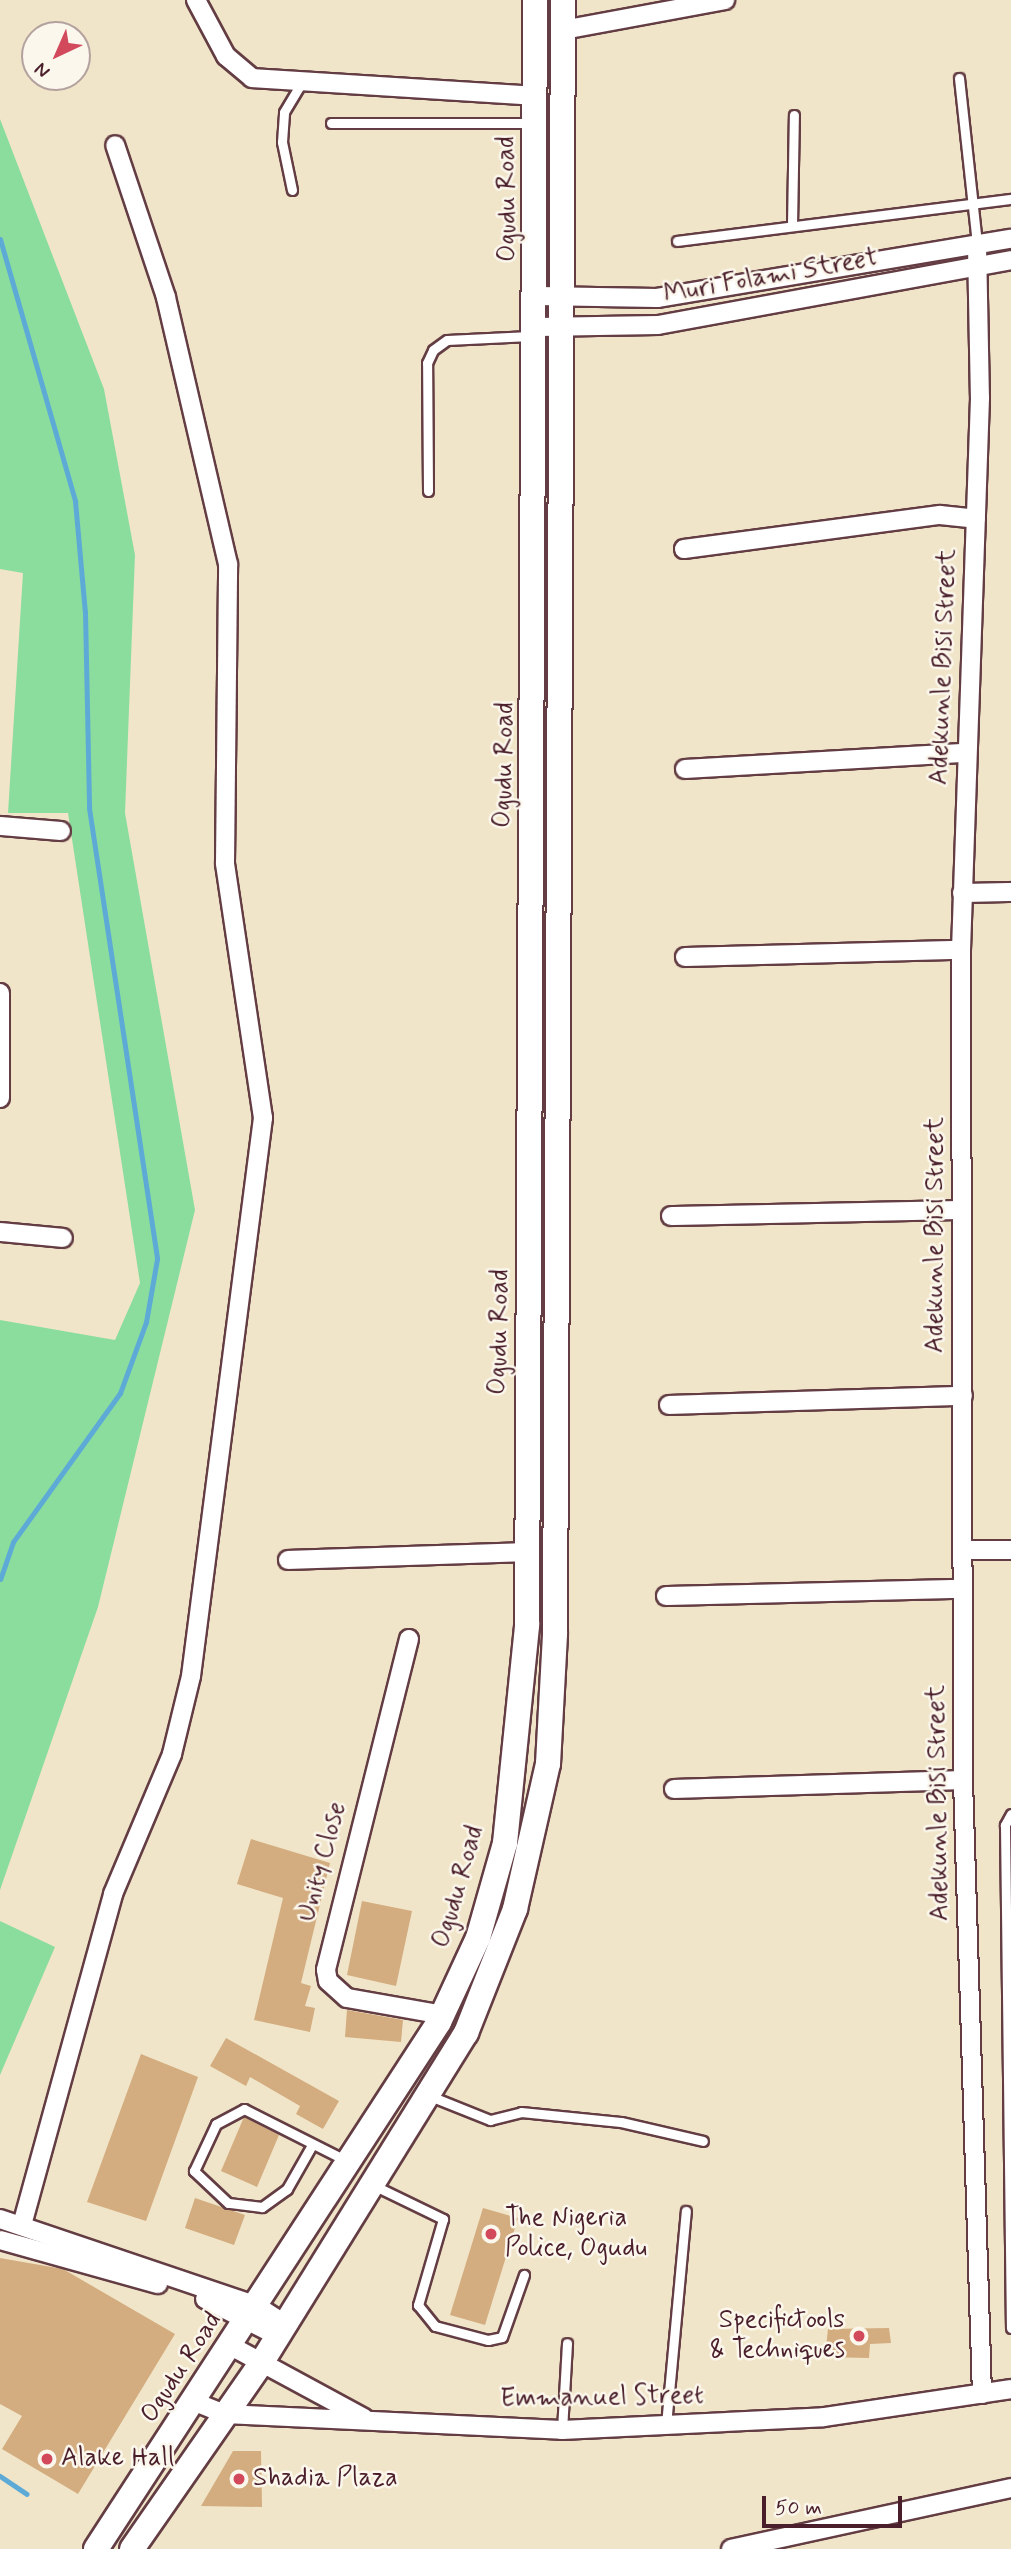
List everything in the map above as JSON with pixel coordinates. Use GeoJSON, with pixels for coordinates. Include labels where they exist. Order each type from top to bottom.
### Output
{"type":"FeatureCollection","features":[{"type":"Feature","properties":{"kind":"main road","name":"Ogudu Road"},"geometry":{"type":"LineString","coordinates":[[96,2549],[352,2164],[443,2015],[478,1938],[505,1843],[526,1682],[538,332],[535,0]]}},
{"type":"Feature","properties":{"kind":"main road","name":"Ogudu Road"},"geometry":{"type":"LineString","coordinates":[[132,2549],[260,2365],[428,2096],[492,1977],[540,1810],[552,1712],[556,1407],[564,296],[563,0]]}},
{"type":"Feature","properties":{"kind":"main road"},"geometry":{"type":"LineString","coordinates":[[529,1405],[556,1407]]}},
{"type":"Feature","properties":{"kind":"street"},"geometry":{"type":"LineString","coordinates":[[197,0],[239,70],[300,85],[536,96]]}},
{"type":"Feature","properties":{"kind":"street"},"geometry":{"type":"LineString","coordinates":[[563,30],[725,0]]}},
{"type":"Feature","properties":{"kind":"street"},"geometry":{"type":"LineString","coordinates":[[22,2225],[113,1894],[172,1754],[191,1676],[263,1118],[225,863],[228,564],[166,298],[115,145]]}},
{"type":"Feature","properties":{"kind":"street"},"geometry":{"type":"LineString","coordinates":[[538,296],[657,298],[1011,239]]}},
{"type":"Feature","properties":{"kind":"street","name":"Adekunle Bisi Street"},"geometry":{"type":"LineString","coordinates":[[977,245],[976,519],[961,950],[962,1396],[963,1780],[982,2394]]}},
{"type":"Feature","properties":{"kind":"street","name":"Muri Folami Street"},"geometry":{"type":"LineString","coordinates":[[538,332],[563,328],[658,324],[1011,260]]}},
{"type":"Feature","properties":{"kind":"street"},"geometry":{"type":"LineString","coordinates":[[684,549],[940,515],[976,519]]}},
{"type":"Feature","properties":{"kind":"street"},"geometry":{"type":"LineString","coordinates":[[685,769],[966,753]]}},
{"type":"Feature","properties":{"kind":"street"},"geometry":{"type":"LineString","coordinates":[[0,827],[61,831]]}},
{"type":"Feature","properties":{"kind":"street"},"geometry":{"type":"LineString","coordinates":[[962,893],[1011,892]]}},
{"type":"Feature","properties":{"kind":"street"},"geometry":{"type":"LineString","coordinates":[[685,957],[961,950]]}},
{"type":"Feature","properties":{"kind":"street"},"geometry":{"type":"LineString","coordinates":[[0,992],[0,1098]]}},
{"type":"Feature","properties":{"kind":"street"},"geometry":{"type":"LineString","coordinates":[[671,1216],[962,1210]]}},
{"type":"Feature","properties":{"kind":"street"},"geometry":{"type":"LineString","coordinates":[[0,1232],[63,1238]]}},
{"type":"Feature","properties":{"kind":"street"},"geometry":{"type":"LineString","coordinates":[[669,1405],[962,1396]]}},
{"type":"Feature","properties":{"kind":"street"},"geometry":{"type":"LineString","coordinates":[[963,1550],[1011,1550]]}},
{"type":"Feature","properties":{"kind":"street"},"geometry":{"type":"LineString","coordinates":[[288,1560],[527,1552]]}},
{"type":"Feature","properties":{"kind":"street"},"geometry":{"type":"LineString","coordinates":[[666,1596],[963,1589]]}},
{"type":"Feature","properties":{"kind":"street","name":"Unity Close"},"geometry":{"type":"LineString","coordinates":[[409,1639],[326,1970],[328,1981],[347,1998],[443,2015]]}},
{"type":"Feature","properties":{"kind":"street"},"geometry":{"type":"LineString","coordinates":[[674,1789],[963,1780]]}},
{"type":"Feature","properties":{"kind":"street"},"geometry":{"type":"LineString","coordinates":[[0,2219],[253,2312],[282,2330]]}},
{"type":"Feature","properties":{"kind":"street"},"geometry":{"type":"LineString","coordinates":[[0,2239],[119,2271],[253,2312]]}},
{"type":"Feature","properties":{"kind":"street"},"geometry":{"type":"LineString","coordinates":[[231,2346],[260,2365],[371,2421]]}},
{"type":"Feature","properties":{"kind":"street","name":"Emmanuel Street"},"geometry":{"type":"LineString","coordinates":[[195,2402],[225,2414],[562,2430],[824,2417],[1011,2389]]}},
{"type":"Feature","properties":{"kind":"street"},"geometry":{"type":"LineString","coordinates":[[731,2549],[1011,2488]]}},
{"type":"Feature","properties":{"kind":"lane","name":"Adekunle Bisi Street"},"geometry":{"type":"LineString","coordinates":[[960,78],[977,245]]}},
{"type":"Feature","properties":{"kind":"lane"},"geometry":{"type":"LineString","coordinates":[[292,190],[282,142],[284,112],[300,85]]}},
{"type":"Feature","properties":{"kind":"lane"},"geometry":{"type":"LineString","coordinates":[[792,225],[794,115]]}},
{"type":"Feature","properties":{"kind":"lane"},"geometry":{"type":"LineString","coordinates":[[331,123],[537,123]]}},
{"type":"Feature","properties":{"kind":"lane"},"geometry":{"type":"LineString","coordinates":[[677,241],[1011,199]]}},
{"type":"Feature","properties":{"kind":"lane"},"geometry":{"type":"LineString","coordinates":[[428,491],[427,362],[433,350],[447,340],[538,332]]}},
{"type":"Feature","properties":{"kind":"lane"},"geometry":{"type":"LineString","coordinates":[[1011,1814],[1005,1852],[1011,2328]]}},
{"type":"Feature","properties":{"kind":"lane"},"geometry":{"type":"LineString","coordinates":[[428,2096],[490,2120],[521,2112],[621,2122],[703,2141]]}},
{"type":"Feature","properties":{"kind":"lane"},"geometry":{"type":"LineString","coordinates":[[312,2145],[287,2189],[262,2207],[228,2203],[194,2171],[216,2124],[244,2109],[352,2164]]}},
{"type":"Feature","properties":{"kind":"lane"},"geometry":{"type":"LineString","coordinates":[[372,2184],[443,2219],[418,2305],[435,2326],[488,2340],[502,2337],[524,2276]]}},
{"type":"Feature","properties":{"kind":"lane"},"geometry":{"type":"LineString","coordinates":[[666,2425],[686,2211]]}},
{"type":"Feature","properties":{"kind":"lane"},"geometry":{"type":"LineString","coordinates":[[562,2430],[567,2343]]}},
{"type":"Feature","properties":{"kind":"green space"},"geometry":{"type":"Polygon","coordinates":[[[0,119],[104,389],[135,555],[125,813],[195,1210],[98,1607],[0,1890],[0,1320],[115,1340],[140,1283],[68,813],[8,813],[23,573],[0,569],[0,119]]]}},
{"type":"Feature","properties":{"kind":"green space"},"geometry":{"type":"Polygon","coordinates":[[[0,1921],[55,1947],[0,2075],[0,1921]]]}},
{"type":"Feature","properties":{"kind":"building"},"geometry":{"type":"Polygon","coordinates":[[[251,1839],[330,1863],[301,1983],[311,1986],[305,2006],[315,2008],[310,2032],[254,2020],[283,1898],[237,1884],[251,1839]]]}},
{"type":"Feature","properties":{"kind":"building"},"geometry":{"type":"Polygon","coordinates":[[[362,1901],[412,1911],[396,1986],[347,1975],[362,1901]]]}},
{"type":"Feature","properties":{"kind":"building"},"geometry":{"type":"Polygon","coordinates":[[[347,2010],[403,2020],[401,2042],[345,2037],[347,2010]]]}},
{"type":"Feature","properties":{"kind":"building"},"geometry":{"type":"Polygon","coordinates":[[[226,2038],[339,2101],[323,2129],[296,2114],[300,2106],[250,2077],[246,2086],[210,2066],[226,2038]]]}},
{"type":"Feature","properties":{"kind":"building"},"geometry":{"type":"Polygon","coordinates":[[[141,2054],[198,2077],[146,2221],[87,2202],[141,2054]]]}},
{"type":"Feature","properties":{"kind":"building"},"geometry":{"type":"Polygon","coordinates":[[[244,2117],[279,2135],[257,2187],[221,2171],[244,2117]]]}},
{"type":"Feature","properties":{"kind":"building"},"geometry":{"type":"Polygon","coordinates":[[[195,2198],[245,2215],[234,2245],[185,2228],[195,2198]]]}},
{"type":"Feature","properties":{"kind":"building"},"geometry":{"type":"Polygon","coordinates":[[[483,2208],[518,2218],[485,2325],[450,2315],[483,2208]]]}},
{"type":"Feature","properties":{"kind":"building"},"geometry":{"type":"Polygon","coordinates":[[[0,2258],[63,2269],[175,2334],[78,2494],[2,2449],[22,2416],[0,2404],[0,2258]]]}},
{"type":"Feature","properties":{"kind":"building","name":"Specifictools & Techniques"},"geometry":{"type":"Polygon","coordinates":[[[889,2328],[891,2343],[870,2344],[869,2358],[825,2357],[828,2329],[889,2328]]]}},
{"type":"Feature","properties":{"kind":"building","name":"Shadia Plaza"},"geometry":{"type":"Polygon","coordinates":[[[233,2451],[261,2451],[262,2507],[201,2506],[233,2451]]]}},
{"type":"Feature","properties":{"kind":"waterway"},"geometry":{"type":"LineString","coordinates":[[0,239],[75,501],[85,612],[89,808],[157,1259],[146,1322],[120,1393],[13,1542],[0,1579]]}},
{"type":"Feature","properties":{"kind":"waterway"},"geometry":{"type":"LineString","coordinates":[[0,2476],[27,2494]]}},
{"type":"Feature","properties":{"kind":"place","name":"The Nigeria Police, Ogudu"},"geometry":{"type":"Point","coordinates":[491,2234]}},
{"type":"Feature","properties":{"kind":"place","name":"Specifictools & Techniques"},"geometry":{"type":"Point","coordinates":[859,2336]}},
{"type":"Feature","properties":{"kind":"place","name":"Alake Hall"},"geometry":{"type":"Point","coordinates":[47,2459]}},
{"type":"Feature","properties":{"kind":"place","name":"Shadia Plaza"},"geometry":{"type":"Point","coordinates":[239,2479]}}]}
